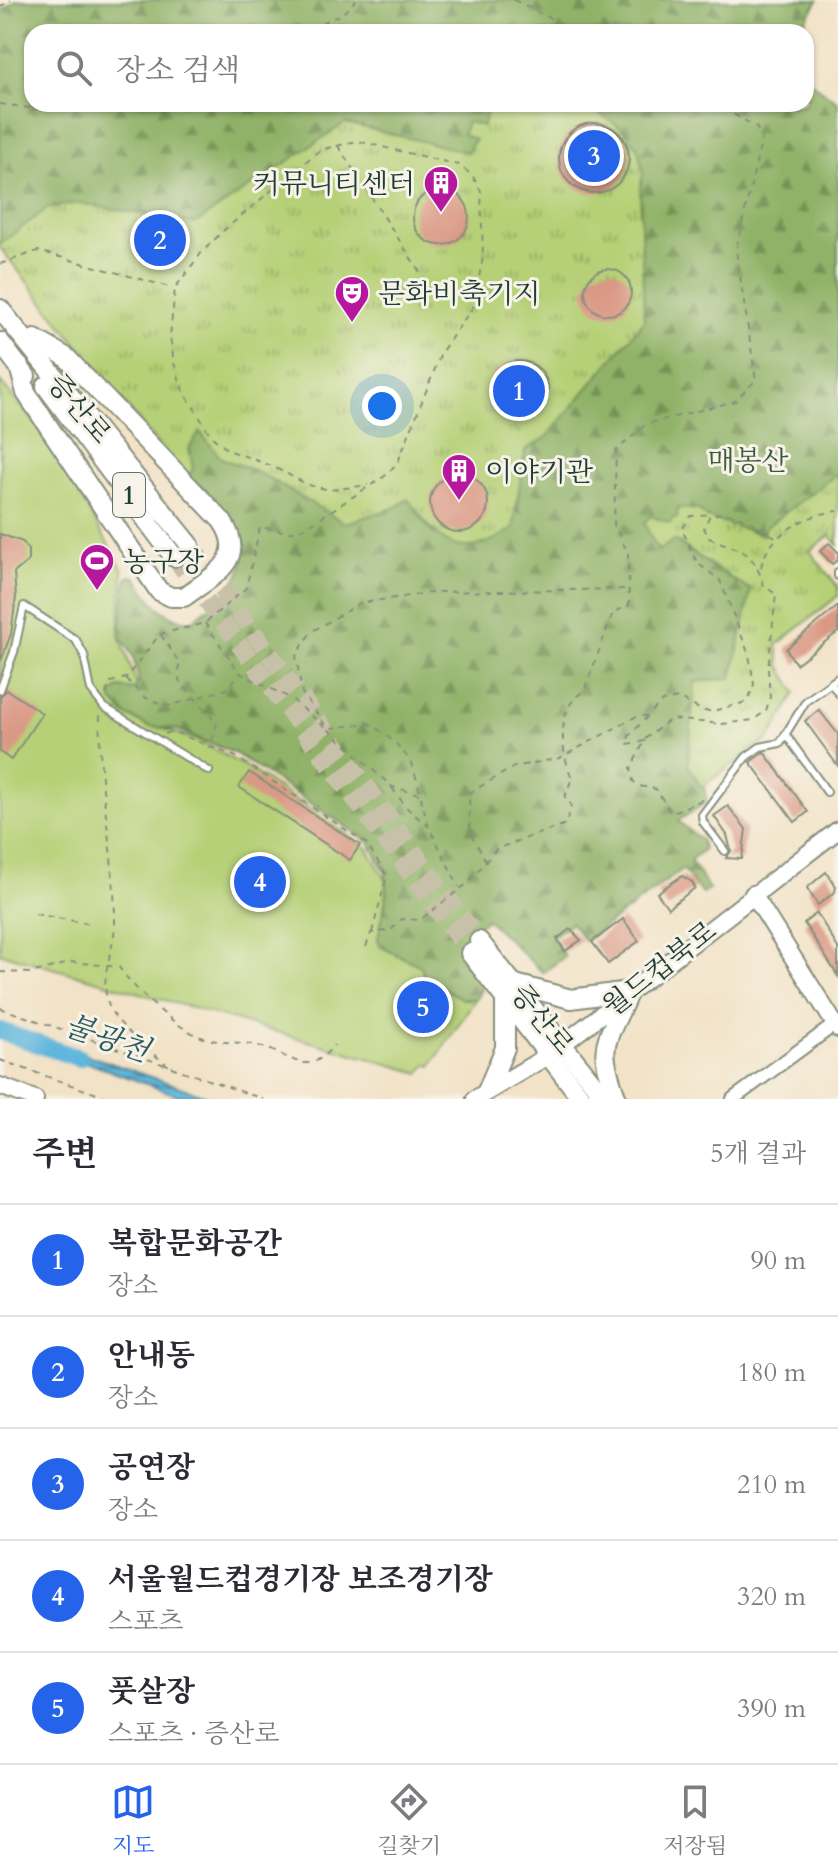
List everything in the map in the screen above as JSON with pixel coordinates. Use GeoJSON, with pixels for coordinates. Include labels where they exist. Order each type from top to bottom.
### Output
{"type":"FeatureCollection","features":[{"type":"Feature","properties":{"kind":"main road","name":"1"},"geometry":{"type":"LineString","coordinates":[[0,293],[90,405],[90,429],[64,422],[0,342]]}},
{"type":"Feature","properties":{"kind":"main road","name":"증산로"},"geometry":{"type":"LineString","coordinates":[[0,309],[90,429],[174,557]]}},
{"type":"Feature","properties":{"kind":"main road","name":"증산로"},"geometry":{"type":"LineString","coordinates":[[0,327],[190,545]]}},
{"type":"Feature","properties":{"kind":"main road"},"geometry":{"type":"LineString","coordinates":[[19,366],[26,393],[159,591],[171,597],[184,597],[227,564],[232,552],[230,532],[222,521],[66,357],[35,339]]}},
{"type":"Feature","properties":{"kind":"main road","name":"월드컵북로"},"geometry":{"type":"LineString","coordinates":[[481,1095],[556,1049],[838,830]]}},
{"type":"Feature","properties":{"kind":"main road"},"geometry":{"type":"LineString","coordinates":[[753,894],[837,1025]]}},
{"type":"Feature","properties":{"kind":"main road","name":"증산로"},"geometry":{"type":"LineString","coordinates":[[474,947],[556,1049],[606,1099]]}},
{"type":"Feature","properties":{"kind":"main road"},"geometry":{"type":"LineString","coordinates":[[481,1095],[505,1048],[510,991],[571,999],[629,991]]}},
{"type":"Feature","properties":{"kind":"main road"},"geometry":{"type":"LineString","coordinates":[[617,1099],[603,1061],[603,1050],[610,1027],[629,991]]}},
{"type":"Feature","properties":{"kind":"main road","name":"증산로"},"geometry":{"type":"LineString","coordinates":[[556,1049],[582,1099]]}},
{"type":"Feature","properties":{"kind":"main road"},"geometry":{"type":"LineString","coordinates":[[0,1086],[35,1099]]}},
{"type":"Feature","properties":{"kind":"street"},"geometry":{"type":"LineString","coordinates":[[733,1099],[837,1025]]}},
{"type":"Feature","properties":{"kind":"lane"},"geometry":{"type":"LineString","coordinates":[[0,690],[14,652],[24,606],[76,640],[84,655],[89,685],[102,705],[209,771]]}},
{"type":"Feature","properties":{"kind":"lane"},"geometry":{"type":"LineString","coordinates":[[725,851],[703,822],[702,815],[746,757],[760,747],[780,743],[806,701],[838,678]]}},
{"type":"Feature","properties":{"kind":"lane"},"geometry":{"type":"LineString","coordinates":[[831,683],[838,693]]}},
{"type":"Feature","properties":{"kind":"lane"},"geometry":{"type":"LineString","coordinates":[[786,735],[827,792]]}},
{"type":"Feature","properties":{"kind":"path"},"geometry":{"type":"LineString","coordinates":[[0,7],[11,0]]}},
{"type":"Feature","properties":{"kind":"path"},"geometry":{"type":"LineString","coordinates":[[319,24],[342,14],[356,0]]}},
{"type":"Feature","properties":{"kind":"path"},"geometry":{"type":"LineString","coordinates":[[514,0],[562,24]]}},
{"type":"Feature","properties":{"kind":"path"},"geometry":{"type":"LineString","coordinates":[[0,104],[24,107]]}},
{"type":"Feature","properties":{"kind":"path"},"geometry":{"type":"LineString","coordinates":[[371,933],[391,930],[402,919],[420,920],[468,883],[496,849],[566,824],[571,805],[565,797],[572,778],[566,763],[563,722],[575,696],[584,691],[613,613],[629,605],[628,553],[614,525],[616,451],[646,424],[735,401],[756,380],[736,250],[762,138],[756,127],[729,112]]}},
{"type":"Feature","properties":{"kind":"path"},"geometry":{"type":"LineString","coordinates":[[337,144],[433,292]]}},
{"type":"Feature","properties":{"kind":"path"},"geometry":{"type":"LineString","coordinates":[[169,1066],[146,1049],[109,1007],[106,967],[115,935],[115,884],[99,749],[102,705],[111,682],[126,678],[160,634],[205,623],[246,588],[260,527],[289,532],[303,529],[322,520],[385,476],[398,462],[442,351],[473,307],[483,257],[482,206],[476,183],[459,165],[417,158],[376,144],[337,144],[320,150],[202,252],[175,288],[170,336],[182,388],[211,436],[228,450],[272,466],[308,485],[330,490],[368,485]]}},
{"type":"Feature","properties":{"kind":"path"},"geometry":{"type":"LineString","coordinates":[[0,264],[38,251],[175,288]]}},
{"type":"Feature","properties":{"kind":"path"},"geometry":{"type":"LineString","coordinates":[[775,537],[747,519],[713,514],[691,516],[682,529],[697,563],[720,580],[749,655],[754,684],[749,698],[732,708],[703,711],[671,698],[662,701],[629,736],[627,744],[632,746],[646,740],[671,719],[722,724],[753,720],[766,711],[770,697],[768,669],[778,602],[776,594],[764,586],[761,568],[775,537],[811,517],[838,511]]}},
{"type":"Feature","properties":{"kind":"path"},"geometry":{"type":"LineString","coordinates":[[713,514],[704,528],[709,538],[741,549],[761,568]]}},
{"type":"Feature","properties":{"kind":"path"},"geometry":{"type":"LineString","coordinates":[[328,729],[302,693],[296,656],[311,632],[360,603],[437,592],[631,589]]}},
{"type":"Feature","properties":{"kind":"path"},"geometry":{"type":"LineString","coordinates":[[205,623],[240,673],[290,698],[392,787],[407,808],[429,827]]}},
{"type":"Feature","properties":{"kind":"path"},"geometry":{"type":"LineString","coordinates":[[160,634],[179,662],[179,680],[217,723],[210,747]]}},
{"type":"Feature","properties":{"kind":"path"},"geometry":{"type":"LineString","coordinates":[[126,678],[146,698],[169,706],[227,689],[240,673]]}},
{"type":"Feature","properties":{"kind":"path"},"geometry":{"type":"LineString","coordinates":[[486,861],[470,832],[469,793],[514,767],[560,758],[637,716],[648,716]]}},
{"type":"Feature","properties":{"kind":"path"},"geometry":{"type":"LineString","coordinates":[[328,729],[369,723],[398,742],[417,771],[419,794],[429,827],[459,887]]}},
{"type":"Feature","properties":{"kind":"path"},"geometry":{"type":"LineString","coordinates":[[156,739],[172,731],[236,757],[366,843],[387,876],[366,947]]}},
{"type":"Feature","properties":{"kind":"path"},"geometry":{"type":"LineString","coordinates":[[646,740],[631,768],[633,781],[639,786],[656,789],[671,813],[700,801],[715,801]]}},
{"type":"Feature","properties":{"kind":"path"},"geometry":{"type":"LineString","coordinates":[[392,787],[419,794]]}},
{"type":"Feature","properties":{"kind":"path"},"geometry":{"type":"LineString","coordinates":[[35,914],[91,924]]}},
{"type":"Feature","properties":{"kind":"path"},"geometry":{"type":"LineString","coordinates":[[0,972],[31,973],[72,962],[119,967],[127,979],[177,1022],[206,1039],[255,1044],[308,1066],[320,1062],[334,1045]]}},
{"type":"Feature","properties":{"kind":"path"},"geometry":{"type":"LineString","coordinates":[[0,1008],[263,1099]]}},
{"type":"Feature","properties":{"kind":"path"},"geometry":{"type":"LineString","coordinates":[[0,1060],[111,1099]]}},
{"type":"Feature","properties":{"kind":"green space"},"geometry":{"type":"Polygon","coordinates":[[[17,0],[818,0],[804,24],[24,24],[24,112],[487,112],[483,126],[467,123],[475,140],[467,152],[345,123],[195,224],[79,203],[59,207],[0,244],[0,11],[17,0]]]}},
{"type":"Feature","properties":{"kind":"green space","name":"매봉산"},"geometry":{"type":"Polygon","coordinates":[[[814,84],[838,102],[838,473],[765,528],[763,535],[751,530],[677,519],[671,524],[674,540],[751,589],[732,679],[696,682],[688,764],[704,787],[707,802],[678,821],[701,840],[703,850],[690,860],[709,889],[702,894],[683,869],[585,941],[571,923],[552,937],[565,956],[543,973],[487,919],[471,931],[465,946],[478,972],[479,993],[476,999],[462,999],[424,976],[421,966],[381,947],[378,939],[387,893],[386,873],[369,842],[236,754],[178,730],[149,727],[124,714],[112,701],[112,693],[119,688],[134,690],[139,681],[133,656],[120,635],[126,581],[129,576],[136,577],[152,601],[166,613],[192,621],[237,579],[243,557],[243,542],[186,480],[193,469],[189,448],[200,431],[221,458],[258,472],[345,523],[394,508],[408,499],[433,533],[518,510],[520,468],[525,450],[547,437],[644,321],[640,192],[643,170],[620,127],[597,112],[814,112],[814,84]]]}},
{"type":"Feature","properties":{"kind":"green space","name":"문화비축기지"},"geometry":{"type":"Polygon","coordinates":[[[487,112],[597,112],[620,127],[637,146],[643,170],[640,192],[644,321],[547,437],[525,450],[513,529],[478,545],[453,545],[442,539],[408,499],[394,508],[345,523],[258,472],[221,458],[200,432],[189,448],[193,469],[186,480],[0,248],[0,244],[48,208],[79,203],[195,224],[345,123],[467,152],[475,140],[463,134],[467,122],[483,126],[487,112]]]}},
{"type":"Feature","properties":{"kind":"green space"},"geometry":{"type":"Polygon","coordinates":[[[0,382],[44,433],[123,570],[119,634],[142,699],[166,730],[197,740],[248,768],[367,848],[397,898],[482,989],[431,1066],[427,1064],[420,1073],[0,953],[0,382]]]}},
{"type":"Feature","properties":{"kind":"green space"},"geometry":{"type":"Polygon","coordinates":[[[838,473],[838,545],[830,535],[810,551],[838,587],[838,596],[777,645],[780,665],[796,693],[769,739],[701,787],[688,764],[695,682],[732,678],[751,589],[674,540],[658,551],[644,523],[650,516],[670,523],[677,518],[678,508],[700,510],[705,517],[763,535],[765,528],[838,473]]]}},
{"type":"Feature","properties":{"kind":"water","name":"불광천"},"geometry":{"type":"Polygon","coordinates":[[[0,1025],[215,1099],[188,1099],[0,1031],[0,1025]]]}},
{"type":"Feature","properties":{"kind":"building"},"geometry":{"type":"Polygon","coordinates":[[[594,123],[613,129],[623,139],[629,158],[623,177],[613,187],[594,193],[575,187],[565,177],[559,158],[565,139],[575,129],[594,123]]]}},
{"type":"Feature","properties":{"kind":"building","name":"커뮤니티센터"},"geometry":{"type":"Polygon","coordinates":[[[441,189],[461,197],[469,217],[461,237],[441,245],[421,237],[413,217],[421,197],[441,189]]]}},
{"type":"Feature","properties":{"kind":"building"},"geometry":{"type":"Polygon","coordinates":[[[163,224],[181,229],[176,255],[159,250],[158,256],[148,253],[150,244],[139,241],[142,232],[160,236],[163,224]]]}},
{"type":"Feature","properties":{"kind":"building"},"geometry":{"type":"Polygon","coordinates":[[[608,269],[624,276],[631,292],[624,308],[608,315],[592,308],[585,292],[592,276],[608,269]]]}},
{"type":"Feature","properties":{"kind":"building"},"geometry":{"type":"Polygon","coordinates":[[[519,361],[540,369],[548,390],[540,411],[519,419],[498,411],[490,390],[498,369],[519,361]]]}},
{"type":"Feature","properties":{"kind":"building","name":"이야기관"},"geometry":{"type":"Polygon","coordinates":[[[459,474],[480,482],[488,503],[480,524],[459,532],[438,524],[430,503],[438,482],[459,474]]]}},
{"type":"Feature","properties":{"kind":"building"},"geometry":{"type":"Polygon","coordinates":[[[0,534],[23,542],[28,550],[28,561],[14,573],[16,597],[11,634],[1,661],[0,534]]]}},
{"type":"Feature","properties":{"kind":"building"},"geometry":{"type":"Polygon","coordinates":[[[829,543],[838,552],[838,560],[832,564],[820,551],[829,543]]]}},
{"type":"Feature","properties":{"kind":"building"},"geometry":{"type":"Polygon","coordinates":[[[838,606],[838,632],[796,664],[786,649],[838,606]]]}},
{"type":"Feature","properties":{"kind":"building"},"geometry":{"type":"Polygon","coordinates":[[[7,690],[42,713],[11,760],[0,752],[0,696],[7,690]]]}},
{"type":"Feature","properties":{"kind":"building"},"geometry":{"type":"Polygon","coordinates":[[[819,710],[838,734],[838,766],[805,721],[819,710]]]}},
{"type":"Feature","properties":{"kind":"building"},"geometry":{"type":"Polygon","coordinates":[[[764,752],[808,812],[795,822],[750,762],[764,752]]]}},
{"type":"Feature","properties":{"kind":"building"},"geometry":{"type":"Polygon","coordinates":[[[249,772],[360,845],[350,860],[239,787],[249,772]]]}},
{"type":"Feature","properties":{"kind":"building"},"geometry":{"type":"Polygon","coordinates":[[[728,806],[746,829],[742,859],[726,858],[731,851],[727,835],[714,816],[728,806]]]}},
{"type":"Feature","properties":{"kind":"building"},"geometry":{"type":"Polygon","coordinates":[[[826,872],[836,886],[835,892],[818,905],[807,888],[826,872]]]}},
{"type":"Feature","properties":{"kind":"building"},"geometry":{"type":"Polygon","coordinates":[[[682,876],[695,888],[668,908],[657,893],[682,876]]]}},
{"type":"Feature","properties":{"kind":"building"},"geometry":{"type":"Polygon","coordinates":[[[817,913],[838,948],[838,976],[804,923],[817,913]]]}},
{"type":"Feature","properties":{"kind":"building"},"geometry":{"type":"Polygon","coordinates":[[[623,919],[639,941],[608,964],[592,942],[623,919]]]}},
{"type":"Feature","properties":{"kind":"building"},"geometry":{"type":"Polygon","coordinates":[[[570,929],[581,940],[565,951],[557,939],[570,929]]]}},
{"type":"Feature","properties":{"kind":"waterway","name":"불광천"},"geometry":{"type":"LineString","coordinates":[[0,1031],[79,1058]]}},
{"type":"Feature","properties":{"kind":"tunnel"},"geometry":{"type":"LineString","coordinates":[[190,545],[479,941]]}},
{"type":"Feature","properties":{"kind":"tunnel"},"geometry":{"type":"LineString","coordinates":[[174,557],[470,953]]}},
{"type":"Feature","properties":{"kind":"place","name":"공연장"},"geometry":{"type":"Point","coordinates":[594,156]}},
{"type":"Feature","properties":{"kind":"place","name":"커뮤니티센터"},"geometry":{"type":"Point","coordinates":[441,214]}},
{"type":"Feature","properties":{"kind":"place","name":"안내동"},"geometry":{"type":"Point","coordinates":[160,240]}},
{"type":"Feature","properties":{"kind":"place","name":"문화비축기지"},"geometry":{"type":"Point","coordinates":[352,324]}},
{"type":"Feature","properties":{"kind":"place","name":"복합문화공간"},"geometry":{"type":"Point","coordinates":[519,391]}},
{"type":"Feature","properties":{"kind":"place","name":"이야기관"},"geometry":{"type":"Point","coordinates":[459,502]}},
{"type":"Feature","properties":{"kind":"place","name":"농구장"},"geometry":{"type":"Point","coordinates":[97,592]}},
{"type":"Feature","properties":{"kind":"place","name":"서울월드컵경기장 보조경기장"},"geometry":{"type":"Point","coordinates":[260,882]}},
{"type":"Feature","properties":{"kind":"place","name":"풋살장"},"geometry":{"type":"Point","coordinates":[423,1007]}}]}
